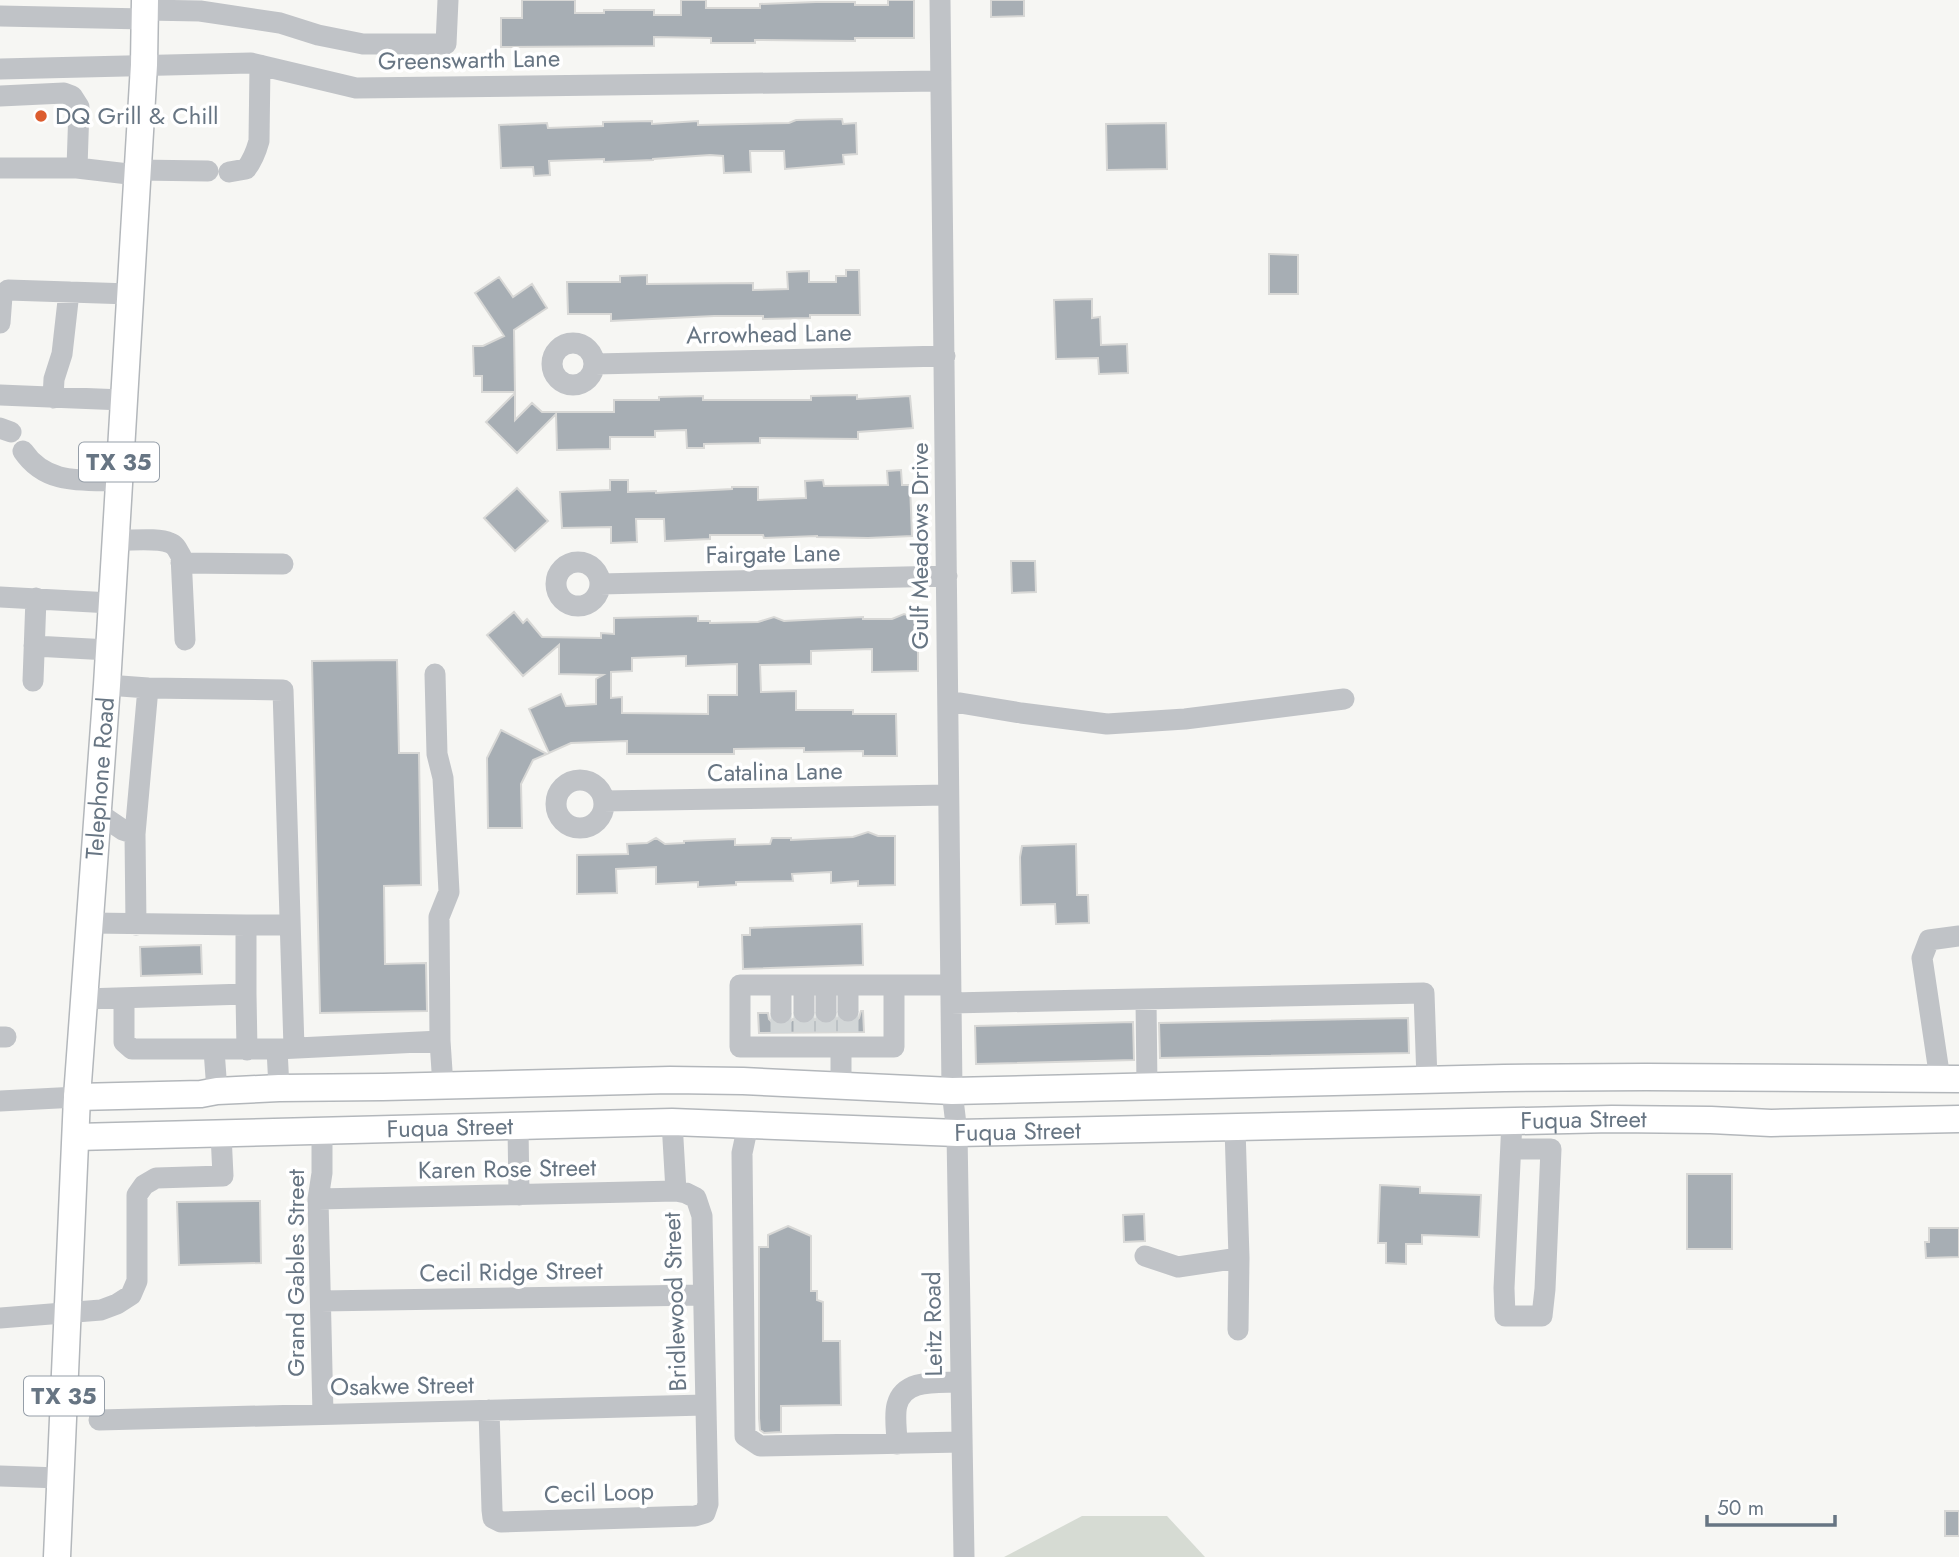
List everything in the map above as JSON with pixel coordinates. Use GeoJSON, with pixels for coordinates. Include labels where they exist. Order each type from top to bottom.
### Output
{"type":"FeatureCollection","features":[{"type":"Feature","properties":{"kind":"main road","name":"Telephone Road"},"geometry":{"type":"LineString","coordinates":[[57,1557],[75,1137],[107,685],[145,10]]}},
{"type":"Feature","properties":{"kind":"main road","name":"Fuqua Street"},"geometry":{"type":"LineString","coordinates":[[78,1097],[201,1094],[279,1088],[670,1080],[952,1091],[1504,1078],[1949,1079]]}},
{"type":"Feature","properties":{"kind":"main road"},"geometry":{"type":"LineString","coordinates":[[1504,1078],[1512,1121]]}},
{"type":"Feature","properties":{"kind":"main road"},"geometry":{"type":"LineString","coordinates":[[1771,1079],[1771,1123]]}},
{"type":"Feature","properties":{"kind":"main road"},"geometry":{"type":"LineString","coordinates":[[670,1080],[672,1122]]}},
{"type":"Feature","properties":{"kind":"main road"},"geometry":{"type":"LineString","coordinates":[[1234,1085],[1235,1128]]}},
{"type":"Feature","properties":{"kind":"main road"},"geometry":{"type":"LineString","coordinates":[[383,1087],[383,1130]]}},
{"type":"Feature","properties":{"kind":"main road","name":"Fuqua Street"},"geometry":{"type":"LineString","coordinates":[[75,1137],[672,1122],[957,1133],[1512,1121],[1699,1120],[1771,1123],[1959,1119]]}},
{"type":"Feature","properties":{"kind":"street"},"geometry":{"type":"LineString","coordinates":[[0,16],[71,9],[200,11],[280,23],[318,35],[363,44],[446,44],[448,0]]}},
{"type":"Feature","properties":{"kind":"street","name":"Gulf Meadows Drive"},"geometry":{"type":"LineString","coordinates":[[940,0],[952,1091]]}},
{"type":"Feature","properties":{"kind":"street","name":"Greenswarth Lane"},"geometry":{"type":"LineString","coordinates":[[0,69],[251,63],[356,88],[941,81]]}},
{"type":"Feature","properties":{"kind":"street"},"geometry":{"type":"LineString","coordinates":[[0,167],[137,172],[218,172],[246,169],[253,159],[259,141],[260,65]]}},
{"type":"Feature","properties":{"kind":"street"},"geometry":{"type":"LineString","coordinates":[[0,96],[64,93],[72,96],[79,107],[77,168]]}},
{"type":"Feature","properties":{"kind":"street"},"geometry":{"type":"LineString","coordinates":[[0,323],[2,296],[8,290],[130,293]]}},
{"type":"Feature","properties":{"kind":"street"},"geometry":{"type":"LineString","coordinates":[[53,398],[54,379],[62,354],[69,292]]}},
{"type":"Feature","properties":{"kind":"street","name":"Arrowhead Lane"},"geometry":{"type":"LineString","coordinates":[[594,364],[945,356]]}},
{"type":"Feature","properties":{"kind":"street"},"geometry":{"type":"LineString","coordinates":[[0,395],[123,400]]}},
{"type":"Feature","properties":{"kind":"street"},"geometry":{"type":"LineString","coordinates":[[23,451],[42,471],[65,480],[118,481]]}},
{"type":"Feature","properties":{"kind":"street"},"geometry":{"type":"LineString","coordinates":[[115,541],[161,541],[177,548],[181,556],[184,640]]}},
{"type":"Feature","properties":{"kind":"street"},"geometry":{"type":"LineString","coordinates":[[181,563],[283,564]]}},
{"type":"Feature","properties":{"kind":"street","name":"Fairgate Lane"},"geometry":{"type":"LineString","coordinates":[[600,584],[947,576]]}},
{"type":"Feature","properties":{"kind":"street"},"geometry":{"type":"LineString","coordinates":[[0,597],[111,603]]}},
{"type":"Feature","properties":{"kind":"street"},"geometry":{"type":"LineString","coordinates":[[33,681],[36,598]]}},
{"type":"Feature","properties":{"kind":"street"},"geometry":{"type":"LineString","coordinates":[[34,646],[109,650]]}},
{"type":"Feature","properties":{"kind":"street"},"geometry":{"type":"LineString","coordinates":[[435,674],[438,754],[443,778],[449,892],[439,917],[443,1086]]}},
{"type":"Feature","properties":{"kind":"street"},"geometry":{"type":"LineString","coordinates":[[107,685],[283,690],[290,925],[285,1049],[279,1088]]}},
{"type":"Feature","properties":{"kind":"street"},"geometry":{"type":"LineString","coordinates":[[136,925],[135,834],[148,688]]}},
{"type":"Feature","properties":{"kind":"street"},"geometry":{"type":"LineString","coordinates":[[948,701],[1107,724],[1185,719],[1344,699]]}},
{"type":"Feature","properties":{"kind":"street","name":"Catalina Lane"},"geometry":{"type":"LineString","coordinates":[[604,801],[947,795]]}},
{"type":"Feature","properties":{"kind":"street"},"geometry":{"type":"LineString","coordinates":[[98,813],[123,830],[135,834]]}},
{"type":"Feature","properties":{"kind":"street"},"geometry":{"type":"LineString","coordinates":[[90,923],[290,925]]}},
{"type":"Feature","properties":{"kind":"street"},"geometry":{"type":"LineString","coordinates":[[246,925],[247,1049]]}},
{"type":"Feature","properties":{"kind":"street"},"geometry":{"type":"LineString","coordinates":[[1949,1079],[1922,958],[1930,940],[1959,936]]}},
{"type":"Feature","properties":{"kind":"street"},"geometry":{"type":"LineString","coordinates":[[894,985],[894,1047],[838,1033],[804,1031],[781,1031],[740,1047],[740,985],[894,985],[951,994],[1146,999],[1424,993],[1427,1080]]}},
{"type":"Feature","properties":{"kind":"street"},"geometry":{"type":"LineString","coordinates":[[781,985],[781,1031]]}},
{"type":"Feature","properties":{"kind":"street"},"geometry":{"type":"LineString","coordinates":[[804,985],[804,1031]]}},
{"type":"Feature","properties":{"kind":"street"},"geometry":{"type":"LineString","coordinates":[[826,985],[838,1033],[841,1086]]}},
{"type":"Feature","properties":{"kind":"street"},"geometry":{"type":"LineString","coordinates":[[838,1033],[848,985]]}},
{"type":"Feature","properties":{"kind":"street"},"geometry":{"type":"LineString","coordinates":[[85,999],[246,994]]}},
{"type":"Feature","properties":{"kind":"street"},"geometry":{"type":"LineString","coordinates":[[124,998],[124,1042],[132,1049],[285,1049],[440,1041]]}},
{"type":"Feature","properties":{"kind":"street"},"geometry":{"type":"LineString","coordinates":[[1146,999],[1147,1087]]}},
{"type":"Feature","properties":{"kind":"street"},"geometry":{"type":"LineString","coordinates":[[214,1049],[217,1091]]}},
{"type":"Feature","properties":{"kind":"street","name":"Leitz Road"},"geometry":{"type":"LineString","coordinates":[[952,1091],[957,1133],[959,1382],[964,1557]]}},
{"type":"Feature","properties":{"kind":"street"},"geometry":{"type":"LineString","coordinates":[[0,1101],[78,1097]]}},
{"type":"Feature","properties":{"kind":"street"},"geometry":{"type":"LineString","coordinates":[[1511,1149],[1551,1149],[1542,1316],[1505,1316],[1512,1121]]}},
{"type":"Feature","properties":{"kind":"street","name":"Bridlewood Street"},"geometry":{"type":"LineString","coordinates":[[672,1122],[676,1191]]}},
{"type":"Feature","properties":{"kind":"street"},"geometry":{"type":"LineString","coordinates":[[748,1125],[742,1153],[745,1436],[760,1446],[962,1442]]}},
{"type":"Feature","properties":{"kind":"street"},"geometry":{"type":"LineString","coordinates":[[518,1127],[519,1195]]}},
{"type":"Feature","properties":{"kind":"street"},"geometry":{"type":"LineString","coordinates":[[1235,1128],[1238,1330]]}},
{"type":"Feature","properties":{"kind":"street","name":"Grand Gables Street"},"geometry":{"type":"LineString","coordinates":[[322,1131],[322,1174],[318,1199],[323,1414]]}},
{"type":"Feature","properties":{"kind":"street"},"geometry":{"type":"LineString","coordinates":[[0,1318],[101,1310],[131,1295],[137,1281],[137,1195],[144,1185],[156,1178],[223,1176],[221,1134]]}},
{"type":"Feature","properties":{"kind":"street","name":"Karen Rose Street"},"geometry":{"type":"LineString","coordinates":[[318,1199],[676,1191],[696,1198]]}},
{"type":"Feature","properties":{"kind":"street","name":"Bridlewood Street"},"geometry":{"type":"LineString","coordinates":[[696,1198],[702,1216],[705,1405]]}},
{"type":"Feature","properties":{"kind":"street"},"geometry":{"type":"LineString","coordinates":[[1145,1256],[1178,1268],[1239,1258]]}},
{"type":"Feature","properties":{"kind":"street","name":"Cecil Ridge Street"},"geometry":{"type":"LineString","coordinates":[[321,1301],[703,1295]]}},
{"type":"Feature","properties":{"kind":"street"},"geometry":{"type":"LineString","coordinates":[[897,1444],[897,1405],[905,1390],[918,1384],[959,1382]]}},
{"type":"Feature","properties":{"kind":"street","name":"Osakwe Street"},"geometry":{"type":"LineString","coordinates":[[99,1420],[705,1405]]}},
{"type":"Feature","properties":{"kind":"street","name":"Cecil Loop"},"geometry":{"type":"LineString","coordinates":[[489,1410],[492,1510],[494,1518],[501,1522],[695,1516],[705,1513],[708,1504],[705,1405]]}},
{"type":"Feature","properties":{"kind":"street"},"geometry":{"type":"LineString","coordinates":[[0,1476],[60,1478]]}},
{"type":"Feature","properties":{"kind":"shaded area"},"geometry":{"type":"Polygon","coordinates":[[[1082,1516],[1167,1516],[1205,1557],[1004,1557],[1082,1516]]]}},
{"type":"Feature","properties":{"kind":"building"},"geometry":{"type":"Polygon","coordinates":[[[522,0],[575,0],[575,13],[654,10],[654,15],[681,15],[681,0],[706,0],[706,8],[760,8],[760,4],[855,2],[855,5],[888,5],[888,0],[914,0],[914,38],[711,43],[711,38],[654,37],[654,46],[501,47],[501,18],[522,18],[522,0]]]}},
{"type":"Feature","properties":{"kind":"building"},"geometry":{"type":"Polygon","coordinates":[[[991,0],[1024,0],[1024,16],[991,17],[991,0]]]}},
{"type":"Feature","properties":{"kind":"building"},"geometry":{"type":"Polygon","coordinates":[[[842,119],[843,124],[856,123],[857,154],[843,155],[844,164],[785,169],[784,151],[750,151],[751,172],[724,173],[723,156],[710,155],[604,162],[604,159],[549,161],[550,175],[534,176],[533,167],[501,168],[499,125],[547,123],[548,128],[603,126],[603,122],[652,121],[652,124],[698,121],[698,125],[842,119]]]}},
{"type":"Feature","properties":{"kind":"building"},"geometry":{"type":"Polygon","coordinates":[[[1166,123],[1167,169],[1107,170],[1106,124],[1166,123]]]}},
{"type":"Feature","properties":{"kind":"building"},"geometry":{"type":"Polygon","coordinates":[[[1269,254],[1298,255],[1298,294],[1269,294],[1269,254]]]}},
{"type":"Feature","properties":{"kind":"building"},"geometry":{"type":"Polygon","coordinates":[[[846,270],[859,270],[860,315],[763,319],[763,316],[714,316],[611,321],[611,314],[568,314],[567,282],[620,282],[620,276],[647,275],[647,284],[753,283],[753,290],[788,289],[787,272],[809,271],[809,282],[836,282],[836,276],[846,276],[846,270]]]}},
{"type":"Feature","properties":{"kind":"building"},"geometry":{"type":"Polygon","coordinates":[[[499,277],[513,297],[532,284],[547,308],[514,330],[515,392],[482,392],[482,376],[474,376],[473,346],[483,346],[504,336],[475,293],[499,277]]]}},
{"type":"Feature","properties":{"kind":"building"},"geometry":{"type":"Polygon","coordinates":[[[1092,299],[1092,318],[1100,317],[1101,345],[1127,344],[1128,373],[1099,374],[1098,358],[1056,359],[1054,300],[1092,299]]]}},
{"type":"Feature","properties":{"kind":"building"},"geometry":{"type":"Polygon","coordinates":[[[515,393],[515,420],[532,403],[542,412],[614,412],[614,400],[659,400],[659,397],[703,396],[703,400],[811,400],[811,396],[857,395],[857,399],[910,396],[913,428],[858,432],[858,439],[760,438],[760,443],[704,444],[704,448],[687,448],[686,430],[655,431],[655,437],[610,437],[610,449],[557,450],[556,414],[517,453],[486,422],[515,393]]]}},
{"type":"Feature","properties":{"kind":"building"},"geometry":{"type":"Polygon","coordinates":[[[901,470],[902,485],[910,485],[912,536],[764,538],[763,535],[710,535],[710,539],[665,541],[664,519],[636,519],[637,542],[611,543],[611,527],[562,528],[560,492],[610,490],[610,480],[628,480],[628,492],[758,487],[758,500],[806,498],[805,481],[823,480],[824,486],[888,485],[887,471],[901,470]]]}},
{"type":"Feature","properties":{"kind":"building"},"geometry":{"type":"Polygon","coordinates":[[[517,488],[548,521],[515,551],[484,518],[517,488]]]}},
{"type":"Feature","properties":{"kind":"building"},"geometry":{"type":"Polygon","coordinates":[[[1011,561],[1035,561],[1036,592],[1012,593],[1011,561]]]}},
{"type":"Feature","properties":{"kind":"building"},"geometry":{"type":"Polygon","coordinates":[[[514,612],[523,623],[527,619],[542,637],[601,638],[601,633],[614,634],[614,618],[698,616],[698,621],[710,623],[758,622],[774,617],[784,621],[863,617],[892,619],[904,614],[918,619],[918,671],[872,672],[872,649],[811,651],[811,664],[760,665],[761,692],[796,691],[796,710],[853,710],[853,714],[896,714],[897,756],[863,756],[863,751],[804,752],[804,748],[734,749],[734,754],[627,754],[627,741],[571,743],[549,753],[529,709],[561,694],[566,706],[596,704],[596,679],[603,675],[559,674],[559,645],[523,676],[487,635],[514,612]],[[686,656],[632,658],[632,671],[611,672],[611,698],[622,697],[622,713],[708,714],[708,695],[737,695],[737,664],[686,666],[686,656]]]}},
{"type":"Feature","properties":{"kind":"building"},"geometry":{"type":"Polygon","coordinates":[[[397,660],[399,753],[419,753],[421,885],[384,886],[385,964],[426,963],[427,1011],[320,1013],[312,661],[397,660]]]}},
{"type":"Feature","properties":{"kind":"building"},"geometry":{"type":"Polygon","coordinates":[[[501,730],[547,754],[533,760],[521,784],[522,828],[488,828],[487,758],[501,730]]]}},
{"type":"Feature","properties":{"kind":"building"},"geometry":{"type":"Polygon","coordinates":[[[868,832],[878,836],[895,836],[895,885],[858,886],[858,881],[831,883],[831,872],[792,874],[793,881],[736,882],[736,885],[698,887],[698,882],[656,884],[656,867],[616,869],[617,893],[577,894],[577,855],[628,854],[627,844],[647,843],[656,838],[665,844],[735,839],[735,845],[770,844],[772,838],[791,840],[853,837],[868,832]]]}},
{"type":"Feature","properties":{"kind":"building"},"geometry":{"type":"Polygon","coordinates":[[[1076,844],[1077,895],[1088,895],[1089,923],[1056,924],[1055,904],[1021,905],[1022,846],[1076,844]]]}},
{"type":"Feature","properties":{"kind":"building"},"geometry":{"type":"Polygon","coordinates":[[[862,924],[863,965],[743,969],[742,935],[750,935],[750,928],[862,924]]]}},
{"type":"Feature","properties":{"kind":"building"},"geometry":{"type":"Polygon","coordinates":[[[201,945],[202,974],[141,976],[140,947],[201,945]]]}},
{"type":"Feature","properties":{"kind":"building"},"geometry":{"type":"Polygon","coordinates":[[[861,1011],[864,1032],[759,1033],[758,1013],[768,1013],[774,1024],[782,1026],[793,1019],[803,1025],[810,1024],[815,1019],[820,1024],[827,1025],[837,1018],[842,1023],[849,1024],[859,1018],[861,1011]]]}},
{"type":"Feature","properties":{"kind":"building"},"geometry":{"type":"Polygon","coordinates":[[[1408,1018],[1409,1053],[1160,1058],[1159,1023],[1408,1018]]]}},
{"type":"Feature","properties":{"kind":"building"},"geometry":{"type":"Polygon","coordinates":[[[1133,1022],[1134,1060],[976,1064],[975,1026],[1133,1022]]]}},
{"type":"Feature","properties":{"kind":"building"},"geometry":{"type":"Polygon","coordinates":[[[1687,1174],[1732,1174],[1732,1249],[1687,1249],[1687,1174]]]}},
{"type":"Feature","properties":{"kind":"building"},"geometry":{"type":"Polygon","coordinates":[[[1380,1185],[1420,1187],[1420,1193],[1481,1195],[1479,1237],[1422,1235],[1422,1244],[1406,1244],[1406,1264],[1386,1263],[1386,1243],[1378,1243],[1380,1185]]]}},
{"type":"Feature","properties":{"kind":"building"},"geometry":{"type":"Polygon","coordinates":[[[260,1201],[261,1263],[179,1265],[177,1202],[260,1201]]]}},
{"type":"Feature","properties":{"kind":"building"},"geometry":{"type":"Polygon","coordinates":[[[1144,1214],[1145,1241],[1124,1242],[1123,1215],[1144,1214]]]}},
{"type":"Feature","properties":{"kind":"building"},"geometry":{"type":"Polygon","coordinates":[[[788,1226],[811,1236],[811,1291],[817,1291],[817,1300],[823,1302],[823,1341],[840,1341],[841,1405],[781,1406],[781,1432],[764,1433],[760,1430],[759,1418],[759,1247],[768,1247],[768,1235],[788,1226]]]}},
{"type":"Feature","properties":{"kind":"building"},"geometry":{"type":"Polygon","coordinates":[[[1929,1228],[1959,1228],[1959,1257],[1926,1258],[1925,1242],[1929,1242],[1929,1228]]]}},
{"type":"Feature","properties":{"kind":"building"},"geometry":{"type":"Polygon","coordinates":[[[1945,1511],[1959,1511],[1959,1536],[1945,1536],[1945,1511]]]}},
{"type":"Feature","properties":{"kind":"tunnel"},"geometry":{"type":"LineString","coordinates":[[848,1011],[848,1032]]}},
{"type":"Feature","properties":{"kind":"tunnel"},"geometry":{"type":"LineString","coordinates":[[804,1012],[804,1032]]}},
{"type":"Feature","properties":{"kind":"tunnel"},"geometry":{"type":"LineString","coordinates":[[826,1012],[826,1032]]}},
{"type":"Feature","properties":{"kind":"tunnel"},"geometry":{"type":"LineString","coordinates":[[781,1013],[781,1033]]}},
{"type":"Feature","properties":{"kind":"place","name":"DQ Grill & Chill"},"geometry":{"type":"Point","coordinates":[41,116]}}]}
